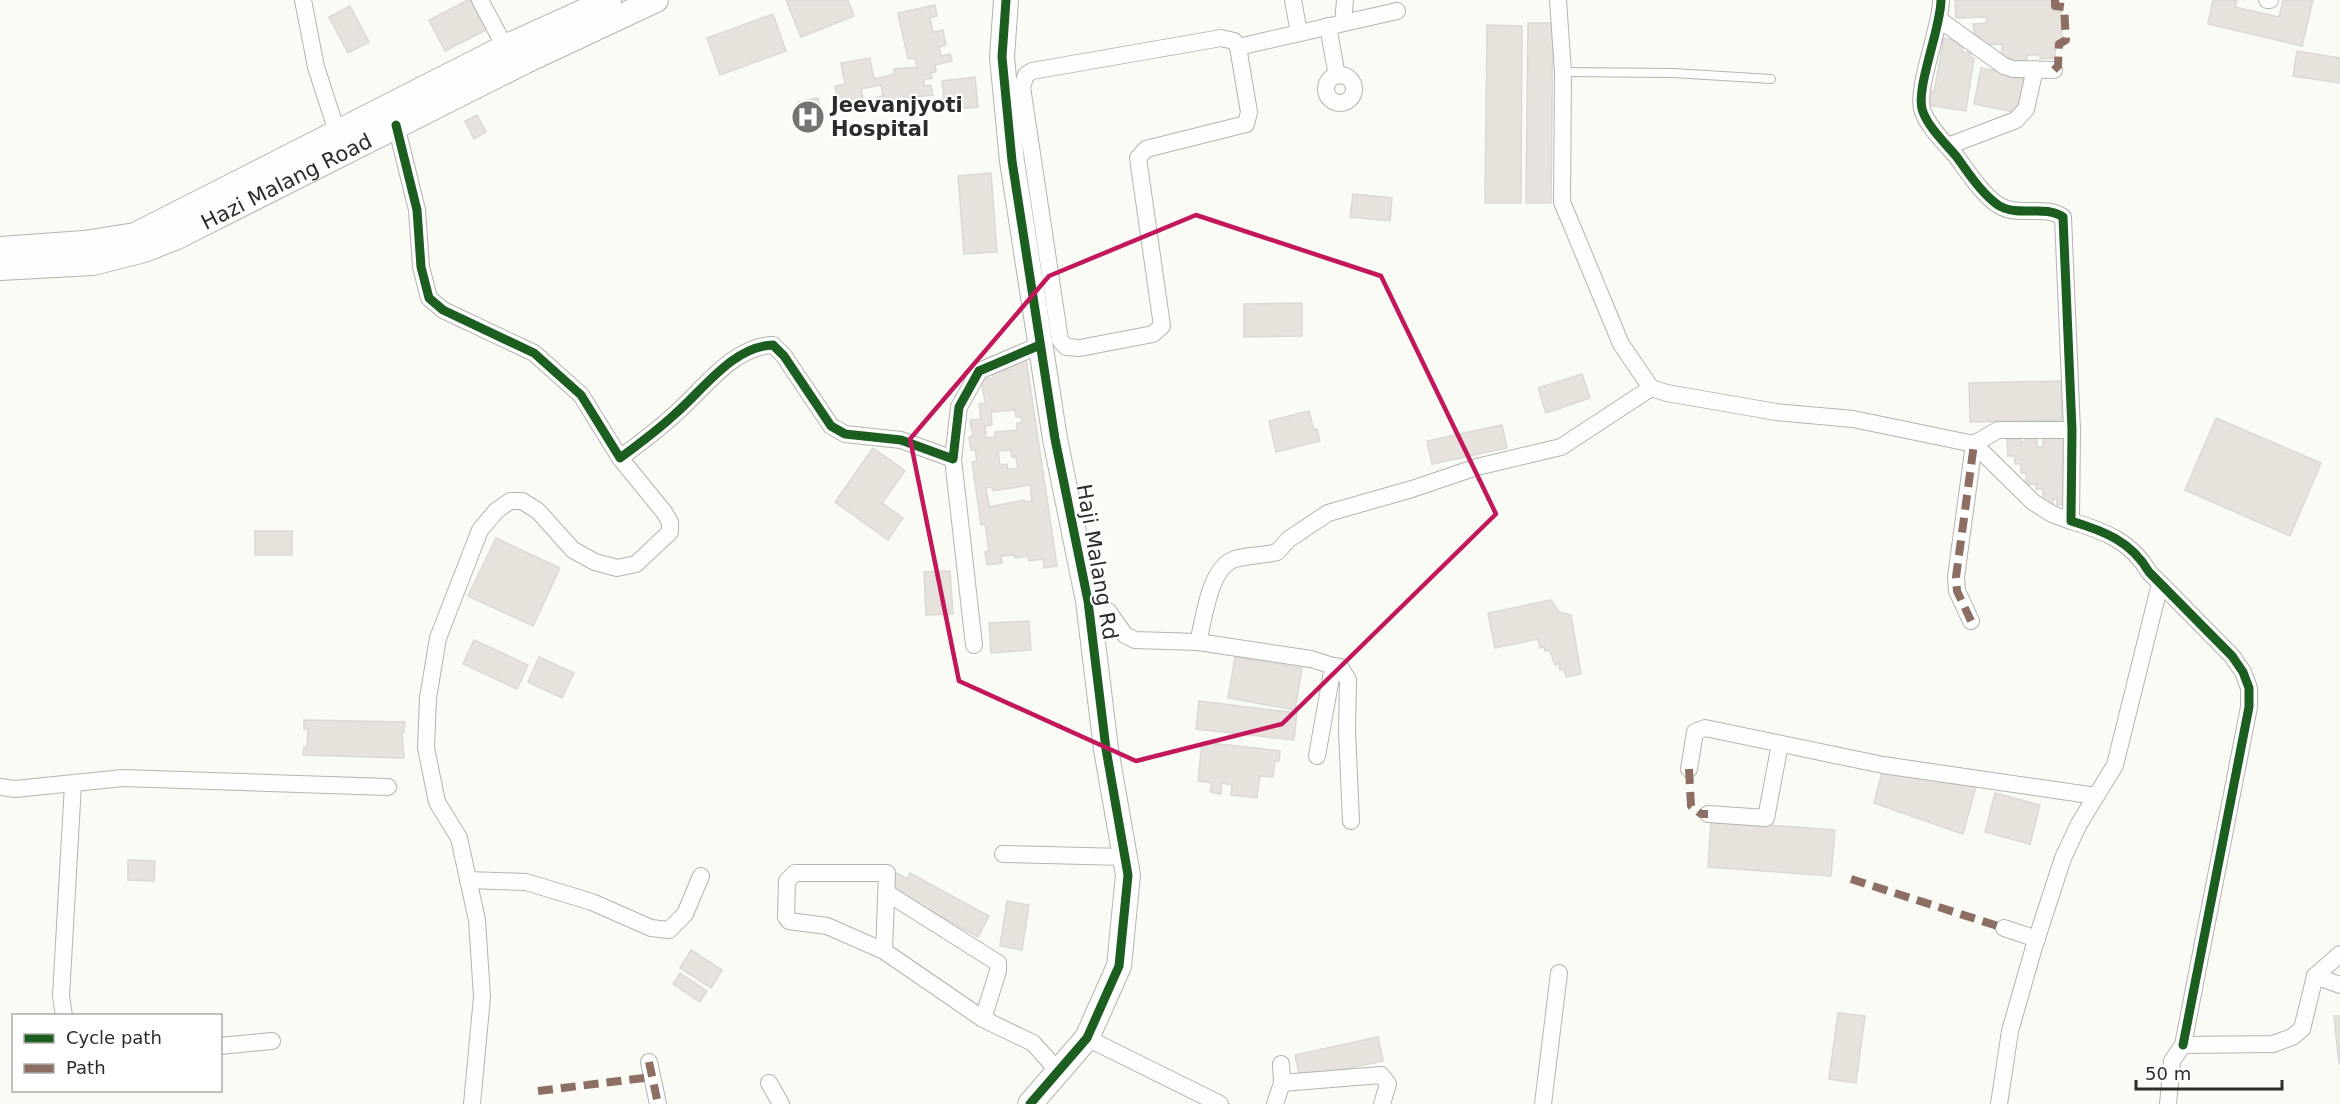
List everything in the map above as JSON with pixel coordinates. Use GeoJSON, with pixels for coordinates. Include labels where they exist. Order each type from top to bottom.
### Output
{"type":"FeatureCollection","features":[{"type":"Feature","properties":{"kind":"main road","name":"Hazi Malang Road"},"geometry":{"type":"LineString","coordinates":[[0,249],[84,243],[135,235],[505,47],[609,0]]}},
{"type":"Feature","properties":{"kind":"main road","name":"Hazi Malang Road"},"geometry":{"type":"LineString","coordinates":[[0,268],[93,263],[144,250],[177,237],[633,6],[656,0]]}},
{"type":"Feature","properties":{"kind":"main road","name":"Haji Malang Rd"},"geometry":{"type":"LineString","coordinates":[[1006,0],[1003,68],[1012,161],[1055,439],[1088,601],[1106,749],[1128,875],[1119,966],[1087,1038],[1030,1104]]}},
{"type":"Feature","properties":{"kind":"street"},"geometry":{"type":"LineString","coordinates":[[303,0],[316,67],[337,132]]}},
{"type":"Feature","properties":{"kind":"street"},"geometry":{"type":"LineString","coordinates":[[480,0],[505,47]]}},
{"type":"Feature","properties":{"kind":"street"},"geometry":{"type":"LineString","coordinates":[[1293,0],[1299,33]]}},
{"type":"Feature","properties":{"kind":"street"},"geometry":{"type":"LineString","coordinates":[[1337,76],[1336,25],[1345,0]]}},
{"type":"Feature","properties":{"kind":"street"},"geometry":{"type":"LineString","coordinates":[[1558,0],[1563,72],[1562,202],[1621,344],[1651,388],[1667,393],[1776,412],[1853,419],[1974,444],[2033,502],[2052,514],[2106,532],[2128,545],[2160,584],[2232,656],[2243,672],[2249,688],[2249,707],[2238,774],[2182,1045],[2172,1062],[2168,1104]]}},
{"type":"Feature","properties":{"kind":"street"},"geometry":{"type":"LineString","coordinates":[[1941,0],[1940,20],[1921,102],[1923,112],[1990,199],[1998,205],[2022,212],[2054,210],[2063,217],[2072,430],[2071,521]]}},
{"type":"Feature","properties":{"kind":"street"},"geometry":{"type":"LineString","coordinates":[[1238,47],[1397,11]]}},
{"type":"Feature","properties":{"kind":"street"},"geometry":{"type":"LineString","coordinates":[[1940,20],[2004,66],[2054,69]]}},
{"type":"Feature","properties":{"kind":"street"},"geometry":{"type":"LineString","coordinates":[[1221,38],[1234,41],[1238,47],[1249,112],[1246,124],[1146,149],[1138,158],[1162,326],[1153,334],[1080,348],[1066,347],[1060,340],[1022,87],[1026,75],[1032,71],[1221,38]]}},
{"type":"Feature","properties":{"kind":"street"},"geometry":{"type":"LineString","coordinates":[[1948,146],[2016,120],[2023,114],[2035,69]]}},
{"type":"Feature","properties":{"kind":"street"},"geometry":{"type":"LineString","coordinates":[[396,125],[417,210],[421,267],[429,298],[443,310],[534,353],[581,395],[620,458],[670,522],[670,532],[636,564],[617,568],[595,562],[573,550],[538,511],[522,501],[510,501],[496,511],[480,530],[438,638],[428,698],[426,747],[437,802],[459,838],[477,921],[482,997],[472,1104]]}},
{"type":"Feature","properties":{"kind":"street"},"geometry":{"type":"LineString","coordinates":[[620,458],[675,415],[729,363],[759,345],[773,345],[784,356],[831,426],[845,434],[901,440],[953,459]]}},
{"type":"Feature","properties":{"kind":"street"},"geometry":{"type":"LineString","coordinates":[[974,645],[953,459],[959,406],[979,371],[1040,345]]}},
{"type":"Feature","properties":{"kind":"street"},"geometry":{"type":"LineString","coordinates":[[1198,642],[1214,579],[1222,567],[1234,559],[1277,552],[1289,539],[1328,513],[1412,489],[1477,467],[1561,447],[1651,388]]}},
{"type":"Feature","properties":{"kind":"street"},"geometry":{"type":"LineString","coordinates":[[1974,444],[1998,430],[2072,430]]}},
{"type":"Feature","properties":{"kind":"street"},"geometry":{"type":"LineString","coordinates":[[1971,621],[1958,591],[1956,577],[1974,444]]}},
{"type":"Feature","properties":{"kind":"street"},"geometry":{"type":"LineString","coordinates":[[1999,1104],[2010,1031],[2037,939],[2063,858],[2079,824],[2115,765],[2160,584]]}},
{"type":"Feature","properties":{"kind":"street"},"geometry":{"type":"LineString","coordinates":[[1088,601],[1108,611],[1125,635],[1135,640],[1198,642],[1311,659],[1340,667],[1348,680],[1347,742],[1351,821]]}},
{"type":"Feature","properties":{"kind":"street"},"geometry":{"type":"LineString","coordinates":[[1317,756],[1333,666]]}},
{"type":"Feature","properties":{"kind":"street"},"geometry":{"type":"LineString","coordinates":[[1689,769],[1693,736],[1700,729],[1883,765],[2097,796]]}},
{"type":"Feature","properties":{"kind":"street"},"geometry":{"type":"LineString","coordinates":[[1708,814],[1766,819],[1780,744]]}},
{"type":"Feature","properties":{"kind":"street"},"geometry":{"type":"LineString","coordinates":[[0,787],[15,789],[123,778],[388,788]]}},
{"type":"Feature","properties":{"kind":"street"},"geometry":{"type":"LineString","coordinates":[[64,1014],[61,996],[73,784]]}},
{"type":"Feature","properties":{"kind":"street"},"geometry":{"type":"LineString","coordinates":[[1003,854],[1124,857]]}},
{"type":"Feature","properties":{"kind":"street"},"geometry":{"type":"LineString","coordinates":[[884,951],[887,873],[882,871],[795,873],[787,881],[786,917],[789,921],[827,926],[884,951],[983,1019],[1032,1043],[1059,1072]]}},
{"type":"Feature","properties":{"kind":"street"},"geometry":{"type":"LineString","coordinates":[[468,880],[526,882],[592,902],[651,928],[669,930],[685,914],[701,876]]}},
{"type":"Feature","properties":{"kind":"street"},"geometry":{"type":"LineString","coordinates":[[887,893],[998,963],[998,970],[983,1019]]}},
{"type":"Feature","properties":{"kind":"street"},"geometry":{"type":"LineString","coordinates":[[2004,928],[2037,939]]}},
{"type":"Feature","properties":{"kind":"street"},"geometry":{"type":"LineString","coordinates":[[2182,1045],[2273,1044],[2292,1037],[2302,1029],[2315,976],[2340,954]]}},
{"type":"Feature","properties":{"kind":"street"},"geometry":{"type":"LineString","coordinates":[[1542,1104],[1559,973]]}},
{"type":"Feature","properties":{"kind":"street"},"geometry":{"type":"LineString","coordinates":[[2315,976],[2340,985]]}},
{"type":"Feature","properties":{"kind":"street"},"geometry":{"type":"LineString","coordinates":[[1087,1038],[1220,1104]]}},
{"type":"Feature","properties":{"kind":"street"},"geometry":{"type":"LineString","coordinates":[[222,1046],[272,1041]]}},
{"type":"Feature","properties":{"kind":"street"},"geometry":{"type":"LineString","coordinates":[[649,1062],[658,1104]]}},
{"type":"Feature","properties":{"kind":"street"},"geometry":{"type":"LineString","coordinates":[[1275,1104],[1282,1083],[1281,1064]]}},
{"type":"Feature","properties":{"kind":"street"},"geometry":{"type":"LineString","coordinates":[[1282,1083],[1382,1075],[1388,1084],[1382,1104]]}},
{"type":"Feature","properties":{"kind":"street"},"geometry":{"type":"LineString","coordinates":[[769,1083],[781,1104]]}},
{"type":"Feature","properties":{"kind":"lane"},"geometry":{"type":"LineString","coordinates":[[1563,72],[1673,73],[1770,79]]}},
{"type":"Feature","properties":{"kind":"highlighted area"},"geometry":{"type":"Polygon","coordinates":[[[1196,215],[1381,276],[1496,514],[1282,724],[1136,761],[959,681],[910,439],[1049,276],[1196,215]]]}},
{"type":"Feature","properties":{"kind":"building"},"geometry":{"type":"Polygon","coordinates":[[[468,0],[474,0],[488,29],[445,51],[429,20],[468,0]]]}},
{"type":"Feature","properties":{"kind":"building"},"geometry":{"type":"Polygon","coordinates":[[[786,0],[848,0],[854,16],[801,37],[786,0]]]}},
{"type":"Feature","properties":{"kind":"building"},"geometry":{"type":"Polygon","coordinates":[[[1955,0],[2052,0],[2052,11],[2061,11],[2062,41],[2055,42],[2055,58],[2040,59],[2040,55],[2027,55],[2027,62],[2002,60],[2002,44],[1977,45],[1973,24],[1987,23],[1986,17],[1956,18],[1955,0]]]}},
{"type":"Feature","properties":{"kind":"building"},"geometry":{"type":"Polygon","coordinates":[[[2213,0],[2237,0],[2235,7],[2279,17],[2283,0],[2313,0],[2302,46],[2208,24],[2213,0]]]}},
{"type":"Feature","properties":{"kind":"building"},"geometry":{"type":"Polygon","coordinates":[[[935,5],[937,16],[930,18],[933,32],[943,30],[946,45],[939,47],[941,56],[950,54],[952,61],[935,65],[936,72],[931,73],[932,78],[924,80],[924,86],[931,85],[933,95],[914,97],[916,101],[899,105],[898,102],[879,109],[877,97],[883,96],[881,85],[861,89],[863,98],[839,106],[835,86],[845,84],[841,63],[870,58],[874,79],[895,74],[894,69],[917,67],[915,58],[908,59],[898,13],[935,5]]]}},
{"type":"Feature","properties":{"kind":"building"},"geometry":{"type":"Polygon","coordinates":[[[350,6],[369,42],[348,53],[329,17],[350,6]]]}},
{"type":"Feature","properties":{"kind":"building"},"geometry":{"type":"Polygon","coordinates":[[[773,14],[786,51],[720,75],[707,38],[773,14]]]}},
{"type":"Feature","properties":{"kind":"building"},"geometry":{"type":"Polygon","coordinates":[[[1528,23],[1553,23],[1551,203],[1526,203],[1528,23]]]}},
{"type":"Feature","properties":{"kind":"building"},"geometry":{"type":"Polygon","coordinates":[[[1487,25],[1522,26],[1521,203],[1485,203],[1487,25]]]}},
{"type":"Feature","properties":{"kind":"building"},"geometry":{"type":"Polygon","coordinates":[[[1944,38],[1964,42],[1962,52],[1971,53],[1970,57],[1974,58],[1966,111],[1927,105],[1930,91],[1934,92],[1944,38]]]}},
{"type":"Feature","properties":{"kind":"building"},"geometry":{"type":"Polygon","coordinates":[[[2297,51],[2340,58],[2340,83],[2293,76],[2297,51]]]}},
{"type":"Feature","properties":{"kind":"building"},"geometry":{"type":"Polygon","coordinates":[[[1981,68],[2025,76],[2019,113],[1974,104],[1981,68]]]}},
{"type":"Feature","properties":{"kind":"building"},"geometry":{"type":"Polygon","coordinates":[[[975,77],[978,107],[945,110],[942,81],[975,77]]]}},
{"type":"Feature","properties":{"kind":"building"},"geometry":{"type":"Polygon","coordinates":[[[818,98],[823,124],[803,128],[798,102],[818,98]]]}},
{"type":"Feature","properties":{"kind":"building"},"geometry":{"type":"Polygon","coordinates":[[[477,115],[486,132],[474,139],[465,121],[477,115]]]}},
{"type":"Feature","properties":{"kind":"building"},"geometry":{"type":"Polygon","coordinates":[[[991,173],[997,252],[964,254],[958,176],[991,173]]]}},
{"type":"Feature","properties":{"kind":"building"},"geometry":{"type":"Polygon","coordinates":[[[1353,194],[1392,198],[1390,221],[1350,217],[1353,194]]]}},
{"type":"Feature","properties":{"kind":"building"},"geometry":{"type":"Polygon","coordinates":[[[1302,303],[1302,336],[1244,337],[1244,304],[1302,303]]]}},
{"type":"Feature","properties":{"kind":"building"},"geometry":{"type":"Polygon","coordinates":[[[1026,358],[1057,566],[1044,568],[1043,559],[1029,561],[1028,556],[1015,558],[1014,555],[1001,556],[1002,563],[987,565],[985,552],[989,551],[985,524],[981,525],[972,462],[977,461],[975,450],[971,450],[969,437],[973,436],[970,420],[981,419],[979,404],[985,403],[981,379],[993,378],[993,372],[1012,369],[1011,360],[1026,358]],[[1015,410],[991,412],[992,425],[985,426],[986,438],[995,437],[995,432],[1017,430],[1017,423],[1022,423],[1021,417],[1016,417],[1015,410]],[[1011,450],[998,451],[1000,465],[1007,464],[1008,469],[1018,469],[1016,457],[1012,457],[1011,450]],[[1030,485],[993,491],[992,487],[986,488],[989,507],[1024,500],[1025,502],[1032,501],[1030,485]]]}},
{"type":"Feature","properties":{"kind":"building"},"geometry":{"type":"Polygon","coordinates":[[[1582,374],[1590,398],[1546,413],[1538,388],[1582,374]]]}},
{"type":"Feature","properties":{"kind":"building"},"geometry":{"type":"Polygon","coordinates":[[[2061,381],[2062,420],[1970,422],[1969,383],[2061,381]]]}},
{"type":"Feature","properties":{"kind":"building"},"geometry":{"type":"Polygon","coordinates":[[[1309,411],[1314,430],[1317,429],[1320,441],[1276,452],[1269,421],[1309,411]]]}},
{"type":"Feature","properties":{"kind":"building"},"geometry":{"type":"Polygon","coordinates":[[[2216,418],[2321,463],[2290,536],[2185,490],[2216,418]]]}},
{"type":"Feature","properties":{"kind":"building"},"geometry":{"type":"Polygon","coordinates":[[[1502,425],[1507,448],[1432,464],[1427,441],[1502,425]]]}},
{"type":"Feature","properties":{"kind":"building"},"geometry":{"type":"Polygon","coordinates":[[[2067,436],[2068,505],[2057,505],[2057,499],[2053,499],[2053,505],[2043,505],[2043,489],[2036,489],[2036,484],[2026,485],[2026,473],[2021,473],[2021,464],[2015,464],[2014,456],[2008,456],[2007,439],[2021,439],[2021,442],[2025,442],[2025,437],[2037,437],[2037,447],[2043,447],[2043,437],[2067,436]]]}},
{"type":"Feature","properties":{"kind":"building"},"geometry":{"type":"Polygon","coordinates":[[[873,448],[905,471],[882,503],[903,518],[888,540],[835,502],[873,448]]]}},
{"type":"Feature","properties":{"kind":"building"},"geometry":{"type":"Polygon","coordinates":[[[255,531],[292,531],[292,555],[255,555],[255,531]]]}},
{"type":"Feature","properties":{"kind":"building"},"geometry":{"type":"Polygon","coordinates":[[[496,538],[560,568],[533,626],[468,596],[496,538]]]}},
{"type":"Feature","properties":{"kind":"building"},"geometry":{"type":"Polygon","coordinates":[[[950,571],[953,614],[926,615],[924,572],[950,571]]]}},
{"type":"Feature","properties":{"kind":"building"},"geometry":{"type":"Polygon","coordinates":[[[1551,600],[1559,612],[1571,615],[1581,674],[1566,677],[1564,669],[1560,670],[1559,664],[1555,665],[1550,651],[1545,651],[1544,647],[1540,648],[1538,639],[1495,648],[1488,613],[1551,600]]]}},
{"type":"Feature","properties":{"kind":"building"},"geometry":{"type":"Polygon","coordinates":[[[1029,621],[1031,650],[991,653],[989,623],[1029,621]]]}},
{"type":"Feature","properties":{"kind":"building"},"geometry":{"type":"Polygon","coordinates":[[[474,640],[528,665],[517,689],[463,664],[474,640]]]}},
{"type":"Feature","properties":{"kind":"building"},"geometry":{"type":"Polygon","coordinates":[[[539,657],[574,673],[562,698],[528,682],[539,657]]]}},
{"type":"Feature","properties":{"kind":"building"},"geometry":{"type":"Polygon","coordinates":[[[1235,657],[1302,668],[1295,710],[1228,698],[1235,657]]]}},
{"type":"Feature","properties":{"kind":"building"},"geometry":{"type":"Polygon","coordinates":[[[1199,701],[1297,713],[1294,740],[1196,729],[1199,701]]]}},
{"type":"Feature","properties":{"kind":"building"},"geometry":{"type":"Polygon","coordinates":[[[304,720],[405,722],[404,732],[402,732],[404,758],[303,755],[304,747],[307,747],[308,729],[304,729],[304,720]]]}},
{"type":"Feature","properties":{"kind":"building"},"geometry":{"type":"Polygon","coordinates":[[[1202,742],[1280,751],[1279,761],[1275,761],[1273,777],[1260,776],[1257,798],[1231,795],[1232,785],[1222,783],[1221,794],[1210,792],[1212,783],[1198,781],[1202,742]]]}},
{"type":"Feature","properties":{"kind":"building"},"geometry":{"type":"Polygon","coordinates":[[[1882,772],[1977,783],[1963,834],[1874,803],[1882,772]]]}},
{"type":"Feature","properties":{"kind":"building"},"geometry":{"type":"Polygon","coordinates":[[[1995,793],[2040,805],[2030,844],[1985,832],[1995,793]]]}},
{"type":"Feature","properties":{"kind":"building"},"geometry":{"type":"Polygon","coordinates":[[[1711,821],[1835,830],[1831,876],[1708,867],[1711,821]]]}},
{"type":"Feature","properties":{"kind":"building"},"geometry":{"type":"Polygon","coordinates":[[[128,860],[155,861],[154,881],[128,880],[128,860]]]}},
{"type":"Feature","properties":{"kind":"building"},"geometry":{"type":"Polygon","coordinates":[[[897,873],[907,879],[910,873],[989,916],[978,937],[889,888],[897,873]]]}},
{"type":"Feature","properties":{"kind":"building"},"geometry":{"type":"Polygon","coordinates":[[[1007,901],[1029,905],[1022,950],[1000,946],[1007,901]]]}},
{"type":"Feature","properties":{"kind":"building"},"geometry":{"type":"Polygon","coordinates":[[[691,950],[722,970],[711,988],[680,968],[691,950]]]}},
{"type":"Feature","properties":{"kind":"building"},"geometry":{"type":"Polygon","coordinates":[[[680,973],[707,991],[700,1002],[673,984],[680,973]]]}},
{"type":"Feature","properties":{"kind":"building"},"geometry":{"type":"Polygon","coordinates":[[[1838,1013],[1865,1016],[1856,1083],[1829,1079],[1838,1013]]]}},
{"type":"Feature","properties":{"kind":"building"},"geometry":{"type":"Polygon","coordinates":[[[2334,1016],[2340,1016],[2340,1064],[2339,1064],[2334,1016]]]}},
{"type":"Feature","properties":{"kind":"building"},"geometry":{"type":"Polygon","coordinates":[[[1378,1037],[1383,1061],[1300,1079],[1295,1055],[1378,1037]]]}},
{"type":"Feature","properties":{"kind":"marked path"},"geometry":{"type":"LineString","coordinates":[[2054,70],[2058,66],[2059,44],[2066,40],[2064,7],[2055,6],[2055,0]]}},
{"type":"Feature","properties":{"kind":"marked path"},"geometry":{"type":"LineString","coordinates":[[1971,621],[1957,591],[1956,577],[1974,444]]}},
{"type":"Feature","properties":{"kind":"marked path"},"geometry":{"type":"LineString","coordinates":[[1689,769],[1691,806],[1701,814],[1708,814]]}},
{"type":"Feature","properties":{"kind":"marked path"},"geometry":{"type":"LineString","coordinates":[[1851,879],[2004,928]]}},
{"type":"Feature","properties":{"kind":"marked path"},"geometry":{"type":"LineString","coordinates":[[649,1062],[658,1104]]}},
{"type":"Feature","properties":{"kind":"marked path"},"geometry":{"type":"LineString","coordinates":[[538,1091],[652,1077]]}},
{"type":"Feature","properties":{"kind":"cycle path"},"geometry":{"type":"LineString","coordinates":[[1006,0],[1002,57],[1012,161],[1055,439],[1088,601],[1106,749],[1128,875],[1119,966],[1087,1038],[1030,1104]]}},
{"type":"Feature","properties":{"kind":"cycle path"},"geometry":{"type":"LineString","coordinates":[[1941,0],[1922,90],[1921,102],[1926,118],[1980,188],[1998,205],[2014,211],[2048,211],[2063,217],[2072,430],[2071,521],[2105,533],[2134,552],[2149,572],[2232,656],[2243,672],[2249,688],[2249,707],[2183,1045]]}},
{"type":"Feature","properties":{"kind":"cycle path"},"geometry":{"type":"LineString","coordinates":[[396,125],[417,210],[421,267],[429,298],[443,310],[534,353],[581,395],[620,458],[669,420],[732,361],[758,347],[773,345],[784,356],[831,426],[845,434],[901,440],[953,459],[959,407],[979,371],[1040,345]]}},
{"type":"Feature","properties":{"kind":"place","name":"Jeevanjyoti Hospital"},"geometry":{"type":"Point","coordinates":[808,117]}}]}
